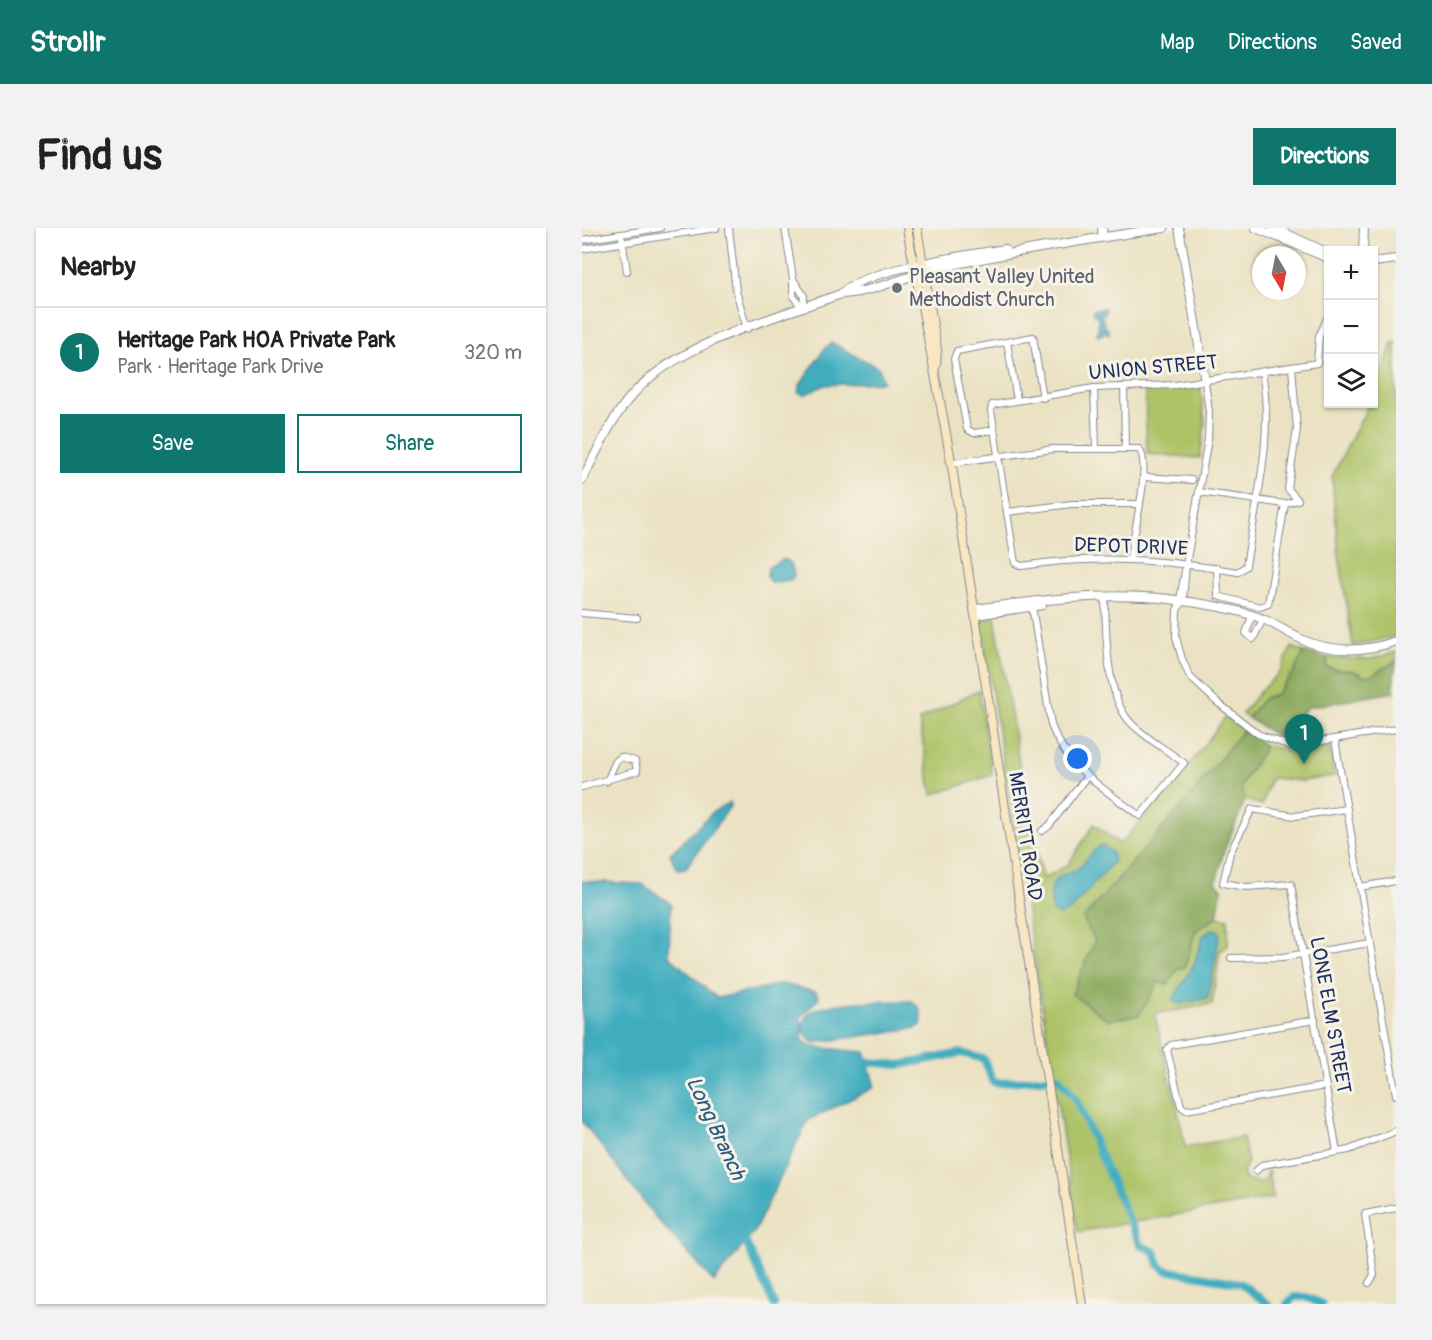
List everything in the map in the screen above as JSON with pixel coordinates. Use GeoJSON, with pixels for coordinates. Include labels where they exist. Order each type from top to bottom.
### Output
{"type":"FeatureCollection","features":[{"type":"Feature","properties":{"kind":"main road","name":"MERRITT ROAD"},"geometry":{"type":"LineString","coordinates":[[907,228],[919,269],[937,350],[936,372],[1082,1304]]}},
{"type":"Feature","properties":{"kind":"main road","name":"MERRITT ROAD"},"geometry":{"type":"LineString","coordinates":[[917,228],[919,269]]}},
{"type":"Feature","properties":{"kind":"street"},"geometry":{"type":"LineString","coordinates":[[582,240],[660,228]]}},
{"type":"Feature","properties":{"kind":"street"},"geometry":{"type":"LineString","coordinates":[[582,249],[623,243],[672,231],[716,228]]}},
{"type":"Feature","properties":{"kind":"street"},"geometry":{"type":"LineString","coordinates":[[729,228],[736,291],[747,329]]}},
{"type":"Feature","properties":{"kind":"street"},"geometry":{"type":"LineString","coordinates":[[785,228],[793,279],[793,296],[802,308]]}},
{"type":"Feature","properties":{"kind":"street"},"geometry":{"type":"LineString","coordinates":[[582,480],[632,395],[655,372],[674,360],[747,329],[841,294],[848,286],[919,269],[1129,228]]}},
{"type":"Feature","properties":{"kind":"street"},"geometry":{"type":"LineString","coordinates":[[1102,233],[1164,228]]}},
{"type":"Feature","properties":{"kind":"street"},"geometry":{"type":"LineString","coordinates":[[1179,228],[1206,381],[1209,425],[1180,602],[1176,637],[1182,659],[1191,677],[1202,690],[1258,734],[1275,742],[1290,746],[1396,729]]}},
{"type":"Feature","properties":{"kind":"street"},"geometry":{"type":"LineString","coordinates":[[1256,228],[1324,256]]}},
{"type":"Feature","properties":{"kind":"street"},"geometry":{"type":"LineString","coordinates":[[1274,228],[1324,251]]}},
{"type":"Feature","properties":{"kind":"street"},"geometry":{"type":"LineString","coordinates":[[1363,246],[1364,228]]}},
{"type":"Feature","properties":{"kind":"street"},"geometry":{"type":"LineString","coordinates":[[621,234],[627,271]]}},
{"type":"Feature","properties":{"kind":"street"},"geometry":{"type":"LineString","coordinates":[[1378,259],[1396,257]]}},
{"type":"Feature","properties":{"kind":"street"},"geometry":{"type":"LineString","coordinates":[[793,279],[804,296],[802,308]]}},
{"type":"Feature","properties":{"kind":"street","name":"UNION STREET"},"geometry":{"type":"LineString","coordinates":[[994,430],[992,405],[1094,388],[1156,387],[1317,363],[1319,336],[1324,326]]}},
{"type":"Feature","properties":{"kind":"street"},"geometry":{"type":"LineString","coordinates":[[1043,398],[1033,337],[960,350],[954,356],[966,429],[974,433],[994,430],[1007,512],[1072,504],[1139,504]]}},
{"type":"Feature","properties":{"kind":"street"},"geometry":{"type":"LineString","coordinates":[[1007,342],[1017,400]]}},
{"type":"Feature","properties":{"kind":"street"},"geometry":{"type":"LineString","coordinates":[[1199,492],[1285,504],[1298,500],[1288,489],[1297,429],[1292,367]]}},
{"type":"Feature","properties":{"kind":"street"},"geometry":{"type":"LineString","coordinates":[[1256,501],[1268,429],[1262,372]]}},
{"type":"Feature","properties":{"kind":"street"},"geometry":{"type":"LineString","coordinates":[[1124,387],[1125,448]]}},
{"type":"Feature","properties":{"kind":"street"},"geometry":{"type":"LineString","coordinates":[[1094,388],[1096,448]]}},
{"type":"Feature","properties":{"kind":"street"},"geometry":{"type":"LineString","coordinates":[[951,465],[1053,449],[1125,448],[1142,450],[1143,477],[1130,558]]}},
{"type":"Feature","properties":{"kind":"street"},"geometry":{"type":"LineString","coordinates":[[1143,477],[1192,480]]}},
{"type":"Feature","properties":{"kind":"street","name":"DEPOT DRIVE"},"geometry":{"type":"LineString","coordinates":[[1007,512],[1017,565],[1130,558],[1243,570],[1246,566],[1256,501]]}},
{"type":"Feature","properties":{"kind":"street"},"geometry":{"type":"LineString","coordinates":[[1217,568],[1218,596],[1260,607],[1266,606],[1270,602],[1285,504]]}},
{"type":"Feature","properties":{"kind":"street"},"geometry":{"type":"LineString","coordinates":[[975,612],[1106,598]]}},
{"type":"Feature","properties":{"kind":"street"},"geometry":{"type":"LineString","coordinates":[[1032,606],[1051,725],[1064,751],[1087,776],[1140,816],[1184,763],[1131,723],[1122,709],[1112,676],[1106,633],[1106,598]]}},
{"type":"Feature","properties":{"kind":"street"},"geometry":{"type":"LineString","coordinates":[[975,612],[1023,602],[1106,598],[1180,602],[1262,621],[1303,640],[1329,648],[1370,648],[1396,641]]}},
{"type":"Feature","properties":{"kind":"street"},"geometry":{"type":"LineString","coordinates":[[582,613],[637,618]]}},
{"type":"Feature","properties":{"kind":"street"},"geometry":{"type":"LineString","coordinates":[[1251,618],[1246,633],[1253,639],[1262,621]]}},
{"type":"Feature","properties":{"kind":"street"},"geometry":{"type":"LineString","coordinates":[[1262,621],[1317,650],[1354,654],[1396,646]]}},
{"type":"Feature","properties":{"kind":"street"},"geometry":{"type":"LineString","coordinates":[[1335,740],[1396,1095]]}},
{"type":"Feature","properties":{"kind":"street"},"geometry":{"type":"LineString","coordinates":[[582,787],[607,781],[637,771],[639,768],[635,761],[621,757],[616,761],[607,781]]}},
{"type":"Feature","properties":{"kind":"street"},"geometry":{"type":"LineString","coordinates":[[1042,831],[1087,776]]}},
{"type":"Feature","properties":{"kind":"street","name":"LONE ELM STREET"},"geometry":{"type":"LineString","coordinates":[[1337,1152],[1291,884],[1246,887],[1223,883],[1230,853],[1252,809],[1296,816],[1347,808]]}},
{"type":"Feature","properties":{"kind":"street"},"geometry":{"type":"LineString","coordinates":[[1360,887],[1396,880]]}},
{"type":"Feature","properties":{"kind":"street"},"geometry":{"type":"LineString","coordinates":[[1231,958],[1304,954],[1370,943]]}},
{"type":"Feature","properties":{"kind":"street"},"geometry":{"type":"LineString","coordinates":[[1315,1020],[1168,1047],[1183,1108],[1326,1086]]}},
{"type":"Feature","properties":{"kind":"street"},"geometry":{"type":"LineString","coordinates":[[1256,1171],[1263,1165],[1368,1144],[1396,1131]]}},
{"type":"Feature","properties":{"kind":"street"},"geometry":{"type":"LineString","coordinates":[[1370,1283],[1374,1275],[1365,1214],[1396,1208]]}},
{"type":"Feature","properties":{"kind":"green space"},"geometry":{"type":"Polygon","coordinates":[[[1396,342],[1396,636],[1353,646],[1339,555],[1332,477],[1367,408],[1378,408],[1378,375],[1384,368],[1392,343],[1396,342]]]}},
{"type":"Feature","properties":{"kind":"green space"},"geometry":{"type":"Polygon","coordinates":[[[1200,386],[1205,423],[1200,458],[1147,454],[1145,391],[1200,386]]]}},
{"type":"Feature","properties":{"kind":"green space"},"geometry":{"type":"Polygon","coordinates":[[[995,617],[1026,805],[1043,879],[1068,865],[1094,824],[1120,844],[1175,784],[1226,716],[1243,730],[1189,798],[1095,940],[1072,994],[1158,983],[1168,984],[1178,969],[1185,967],[1196,930],[1217,917],[1228,919],[1228,946],[1220,951],[1212,1004],[1155,1014],[1185,1147],[1243,1137],[1248,1162],[1243,1173],[1246,1180],[1260,1183],[1265,1179],[1268,1170],[1273,1198],[1078,1232],[981,623],[983,620],[995,617]]]}},
{"type":"Feature","properties":{"kind":"green space"},"geometry":{"type":"Polygon","coordinates":[[[1292,647],[1304,652],[1294,672],[1276,694],[1263,699],[1248,718],[1242,714],[1260,691],[1279,673],[1292,647]]]}},
{"type":"Feature","properties":{"kind":"green space"},"geometry":{"type":"Polygon","coordinates":[[[1304,652],[1328,658],[1326,666],[1331,668],[1353,671],[1364,676],[1372,675],[1396,661],[1393,687],[1395,692],[1308,707],[1297,718],[1301,739],[1280,738],[1248,718],[1263,699],[1276,694],[1294,672],[1304,652]]]}},
{"type":"Feature","properties":{"kind":"green space"},"geometry":{"type":"Polygon","coordinates":[[[1396,652],[1396,661],[1372,675],[1364,676],[1354,671],[1335,670],[1326,666],[1328,658],[1371,659],[1396,652]]]}},
{"type":"Feature","properties":{"kind":"green space"},"geometry":{"type":"Polygon","coordinates":[[[979,690],[992,775],[932,795],[919,720],[979,690]]]}},
{"type":"Feature","properties":{"kind":"green space"},"geometry":{"type":"Polygon","coordinates":[[[1243,730],[1265,745],[1241,788],[1245,800],[1224,851],[1216,882],[1222,889],[1217,917],[1196,930],[1185,967],[1178,969],[1168,984],[1158,983],[1139,1015],[1108,1020],[1072,994],[1095,940],[1083,919],[1189,798],[1243,730]]]}},
{"type":"Feature","properties":{"kind":"green space"},"geometry":{"type":"Polygon","coordinates":[[[1265,745],[1290,751],[1329,746],[1335,776],[1302,781],[1271,778],[1262,805],[1245,800],[1241,788],[1265,745]]]}},
{"type":"Feature","properties":{"kind":"water"},"geometry":{"type":"Polygon","coordinates":[[[1105,308],[1105,313],[1101,315],[1106,327],[1104,329],[1108,329],[1109,334],[1106,332],[1098,336],[1097,331],[1100,330],[1098,315],[1094,315],[1093,310],[1105,308]]]}},
{"type":"Feature","properties":{"kind":"water"},"geometry":{"type":"Polygon","coordinates":[[[832,343],[879,368],[883,382],[825,385],[804,395],[798,392],[800,385],[825,348],[832,343]]]}},
{"type":"Feature","properties":{"kind":"water"},"geometry":{"type":"Polygon","coordinates":[[[785,559],[791,563],[794,575],[792,579],[776,583],[770,582],[767,577],[768,567],[785,559]]]}},
{"type":"Feature","properties":{"kind":"water"},"geometry":{"type":"Polygon","coordinates":[[[730,802],[731,805],[685,869],[677,869],[670,854],[713,812],[730,802]]]}},
{"type":"Feature","properties":{"kind":"water"},"geometry":{"type":"Polygon","coordinates":[[[1102,845],[1112,852],[1114,861],[1071,910],[1060,915],[1053,912],[1051,890],[1055,881],[1064,874],[1077,869],[1094,850],[1102,845]]]}},
{"type":"Feature","properties":{"kind":"water"},"geometry":{"type":"Polygon","coordinates":[[[582,881],[642,884],[671,904],[669,956],[717,998],[782,984],[816,992],[819,998],[801,1017],[803,1041],[812,1047],[865,1052],[875,1087],[808,1120],[755,1230],[714,1282],[656,1218],[582,1121],[582,881]]]}},
{"type":"Feature","properties":{"kind":"water"},"geometry":{"type":"Polygon","coordinates":[[[1212,929],[1218,930],[1220,934],[1208,998],[1179,1004],[1174,1002],[1173,999],[1194,964],[1203,936],[1212,929]]]}},
{"type":"Feature","properties":{"kind":"water"},"geometry":{"type":"Polygon","coordinates":[[[912,1001],[920,1008],[922,1014],[921,1025],[916,1028],[813,1043],[803,1031],[808,1014],[823,1007],[861,1002],[912,1001]]]}},
{"type":"Feature","properties":{"kind":"waterway"},"geometry":{"type":"LineString","coordinates":[[857,1061],[900,1065],[961,1053],[984,1059],[993,1082],[1058,1077],[1075,1097],[1140,1245],[1155,1252],[1159,1265],[1165,1270],[1240,1283],[1268,1304]]}},
{"type":"Feature","properties":{"kind":"waterway","name":"Long Branch"},"geometry":{"type":"LineString","coordinates":[[742,1234],[774,1304]]}},
{"type":"Feature","properties":{"kind":"waterway"},"geometry":{"type":"LineString","coordinates":[[1287,1304],[1294,1297],[1306,1297],[1322,1304]]}},
{"type":"Feature","properties":{"kind":"place","name":"Pleasant Valley United Methodist Church"},"geometry":{"type":"Point","coordinates":[897,288]}},
{"type":"Feature","properties":{"kind":"place","name":"Heritage Park HOA Private Park"},"geometry":{"type":"Point","coordinates":[1304,764]}}]}
